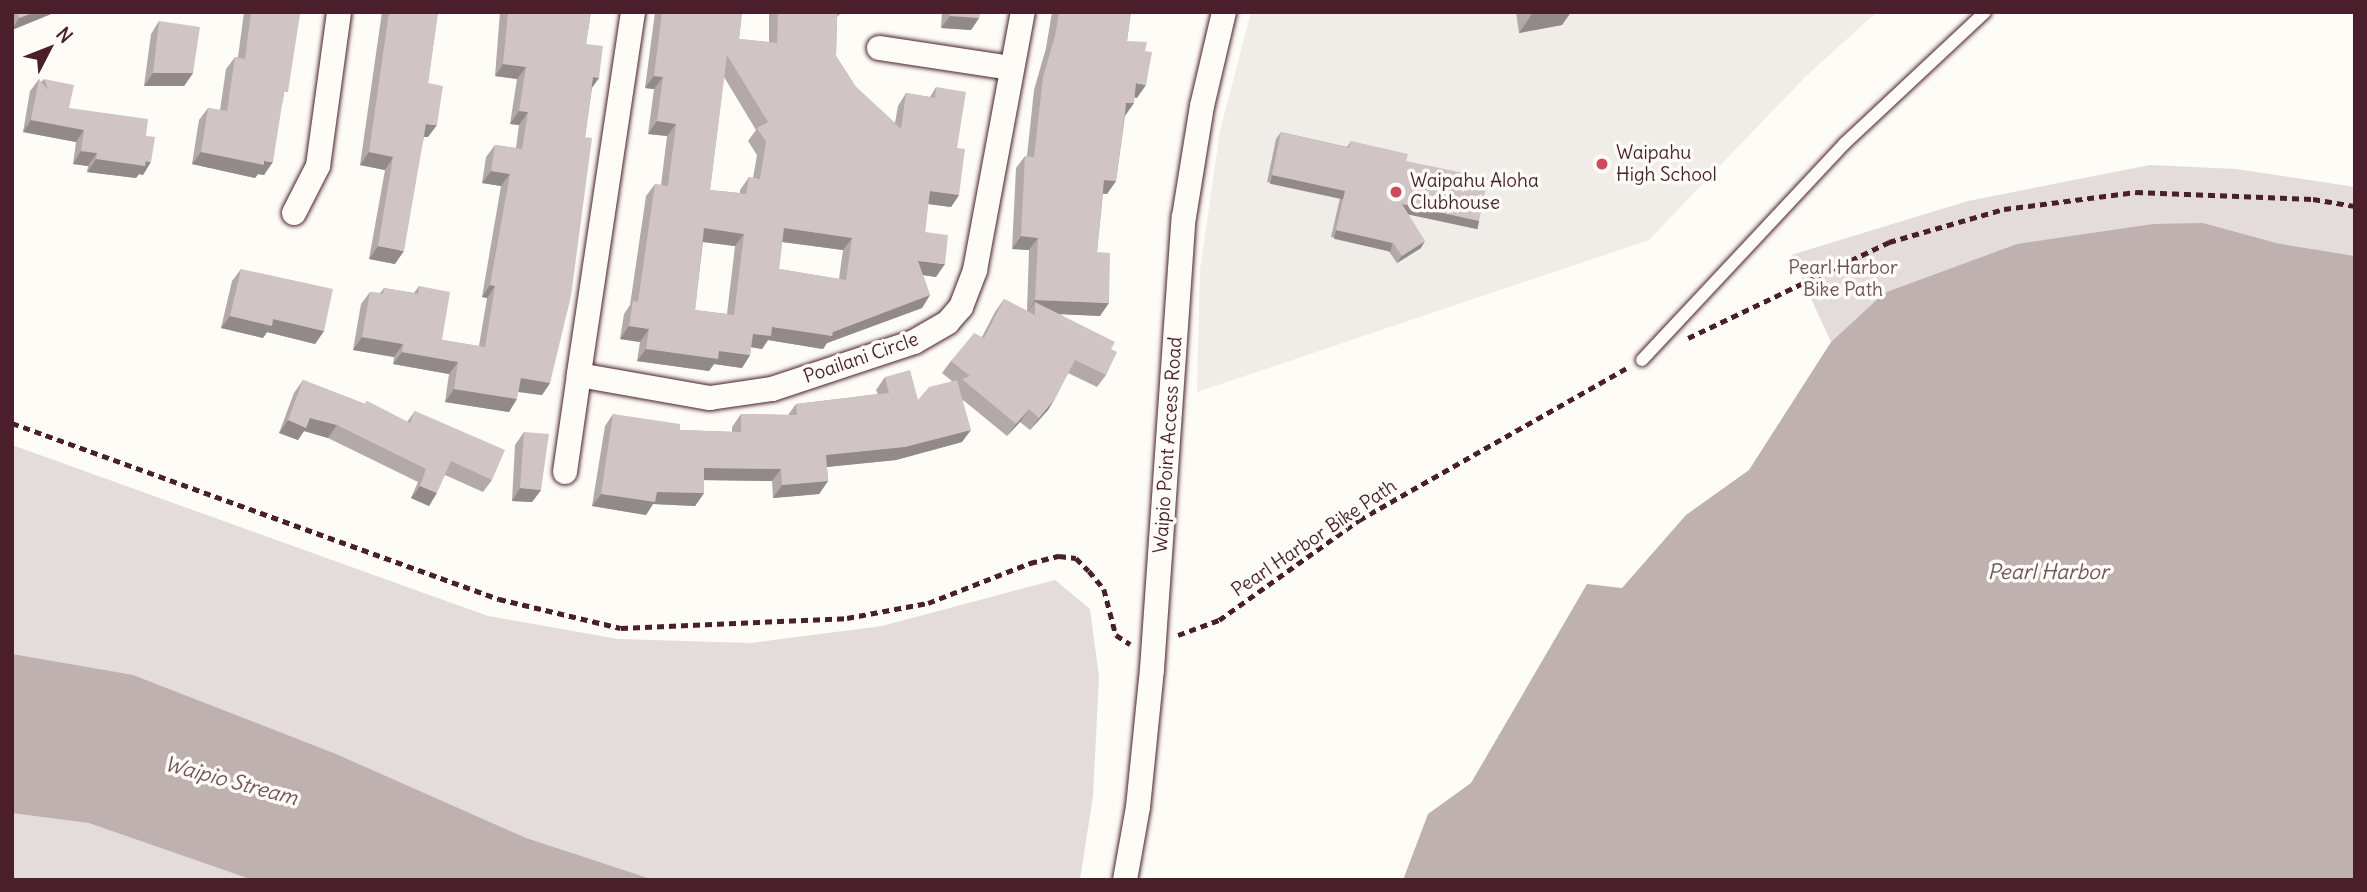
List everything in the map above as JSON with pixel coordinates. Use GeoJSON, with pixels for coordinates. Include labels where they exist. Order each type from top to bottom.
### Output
{"type":"FeatureCollection","features":[{"type":"Feature","properties":{"kind":"street"},"geometry":{"type":"LineString","coordinates":[[294,213],[318,166],[339,12]]}},
{"type":"Feature","properties":{"kind":"street"},"geometry":{"type":"LineString","coordinates":[[565,472],[633,12]]}},
{"type":"Feature","properties":{"kind":"street","name":"Poailani Circle"},"geometry":{"type":"LineString","coordinates":[[579,375],[710,398],[738,397],[914,342],[948,322],[961,307],[975,270],[1023,12]]}},
{"type":"Feature","properties":{"kind":"street","name":"Waipio Point Access Road"},"geometry":{"type":"LineString","coordinates":[[1125,880],[1138,807],[1154,644],[1184,217],[1202,106],[1224,12]]}},
{"type":"Feature","properties":{"kind":"street"},"geometry":{"type":"LineString","coordinates":[[880,48],[1011,68]]}},
{"type":"Feature","properties":{"kind":"lane"},"geometry":{"type":"LineString","coordinates":[[1642,360],[1844,144],[1985,12]]}},
{"type":"Feature","properties":{"kind":"path","name":"Pearl Harbor Bike Path"},"geometry":{"type":"LineString","coordinates":[[12,423],[499,599],[621,628],[847,618],[928,603],[1030,563],[1059,556],[1076,558],[1104,589],[1116,635],[1130,645],[1154,644],[1219,620],[1359,520],[1642,360],[1889,243],[2004,209],[2136,192],[2313,199],[2355,206]]}},
{"type":"Feature","properties":{"kind":"shaded area"},"geometry":{"type":"Polygon","coordinates":[[[1251,12],[1877,12],[1805,77],[1649,240],[1197,392],[1200,270],[1220,131],[1251,12]]]}},
{"type":"Feature","properties":{"kind":"green space","name":"Pearl Harbor Bike Path"},"geometry":{"type":"Polygon","coordinates":[[[2150,165],[2236,169],[2355,187],[2355,256],[2276,243],[1884,293],[1831,342],[1791,255],[1968,201],[2150,165]]]}},
{"type":"Feature","properties":{"kind":"green space"},"geometry":{"type":"Polygon","coordinates":[[[12,445],[488,616],[618,639],[750,643],[882,626],[1055,580],[1090,609],[1099,677],[1093,796],[1080,880],[12,880],[12,445]]]}},
{"type":"Feature","properties":{"kind":"water","name":"Pearl Harbor"},"geometry":{"type":"Polygon","coordinates":[[[2203,223],[2276,243],[2355,256],[2355,880],[1403,880],[1428,814],[1471,783],[1587,584],[1622,588],[1686,515],[1749,470],[1831,342],[1884,293],[2017,244],[2153,224],[2203,223]]]}},
{"type":"Feature","properties":{"kind":"water","name":"Waipio Stream"},"geometry":{"type":"Polygon","coordinates":[[[12,654],[133,675],[336,754],[526,838],[654,880],[253,880],[89,823],[12,813],[12,654]]]}},
{"type":"Feature","properties":{"kind":"building"},"geometry":{"type":"Polygon","coordinates":[[[17,12],[35,12],[19,18],[17,12]]]}},
{"type":"Feature","properties":{"kind":"building"},"geometry":{"type":"Polygon","coordinates":[[[251,12],[300,14],[288,92],[284,92],[273,162],[264,161],[264,165],[201,152],[208,108],[227,111],[235,57],[245,59],[251,12]]]}},
{"type":"Feature","properties":{"kind":"building"},"geometry":{"type":"Polygon","coordinates":[[[389,12],[438,12],[428,83],[443,86],[437,125],[426,124],[404,251],[378,246],[393,157],[369,152],[389,12]]]}},
{"type":"Feature","properties":{"kind":"building"},"geometry":{"type":"Polygon","coordinates":[[[508,12],[591,12],[586,44],[603,46],[599,78],[593,77],[585,137],[592,138],[571,296],[550,383],[521,378],[517,399],[454,389],[458,362],[402,352],[403,344],[362,337],[370,292],[383,294],[384,288],[418,294],[419,286],[450,292],[442,340],[485,347],[495,286],[490,285],[510,174],[491,171],[495,145],[522,149],[528,112],[519,111],[526,67],[503,64],[508,12]]]}},
{"type":"Feature","properties":{"kind":"building"},"geometry":{"type":"Polygon","coordinates":[[[662,12],[742,12],[739,39],[777,43],[778,12],[839,12],[836,56],[856,87],[901,129],[906,93],[935,98],[936,87],[966,92],[957,148],[965,149],[959,195],[930,191],[925,232],[948,235],[945,264],[918,261],[930,295],[833,332],[832,336],[772,327],[771,336],[753,334],[750,355],[719,351],[718,359],[646,349],[649,329],[629,326],[633,301],[638,302],[655,184],[668,186],[676,124],[657,121],[663,77],[654,76],[662,12]],[[727,55],[710,190],[746,194],[749,177],[760,179],[766,142],[757,128],[768,122],[727,55]],[[704,228],[695,310],[734,315],[744,234],[704,228]],[[784,228],[779,269],[846,280],[852,238],[784,228]]]}},
{"type":"Feature","properties":{"kind":"building"},"geometry":{"type":"Polygon","coordinates":[[[950,12],[980,12],[979,18],[950,16],[950,12]]]}},
{"type":"Feature","properties":{"kind":"building"},"geometry":{"type":"Polygon","coordinates":[[[1059,12],[1131,12],[1127,41],[1147,42],[1145,51],[1152,52],[1146,85],[1136,83],[1134,103],[1126,103],[1116,181],[1104,180],[1097,252],[1110,253],[1109,303],[1035,300],[1038,238],[1021,236],[1025,156],[1034,157],[1043,77],[1059,12]]]}},
{"type":"Feature","properties":{"kind":"building"},"geometry":{"type":"Polygon","coordinates":[[[159,21],[200,27],[193,73],[153,73],[159,21]]]}},
{"type":"Feature","properties":{"kind":"building"},"geometry":{"type":"Polygon","coordinates":[[[39,79],[48,90],[44,79],[74,85],[69,108],[148,119],[146,136],[155,137],[151,162],[146,161],[145,166],[96,159],[97,153],[81,151],[84,130],[31,120],[39,79]]]}},
{"type":"Feature","properties":{"kind":"building","name":"Waipahu Aloha Clubhouse"},"geometry":{"type":"Polygon","coordinates":[[[1281,132],[1349,148],[1351,141],[1408,154],[1406,161],[1488,178],[1479,221],[1402,204],[1425,241],[1402,256],[1393,243],[1336,230],[1345,191],[1272,175],[1281,132]]]}},
{"type":"Feature","properties":{"kind":"building"},"geometry":{"type":"Polygon","coordinates":[[[241,269],[333,289],[324,331],[273,319],[272,326],[230,316],[241,269]]]}},
{"type":"Feature","properties":{"kind":"building"},"geometry":{"type":"Polygon","coordinates":[[[1004,299],[1035,315],[1035,302],[1115,342],[1111,349],[1117,352],[1106,375],[1075,360],[1056,397],[1039,418],[1029,409],[1016,424],[962,379],[970,376],[951,361],[974,333],[984,338],[1004,299]]]}},
{"type":"Feature","properties":{"kind":"building"},"geometry":{"type":"Polygon","coordinates":[[[910,370],[918,400],[929,387],[957,380],[971,430],[905,447],[826,455],[828,481],[782,485],[781,469],[704,468],[704,493],[657,492],[655,502],[601,494],[613,414],[680,424],[680,430],[741,432],[741,414],[797,415],[796,404],[889,393],[885,377],[910,370]]]}},
{"type":"Feature","properties":{"kind":"building"},"geometry":{"type":"Polygon","coordinates":[[[303,380],[365,404],[367,401],[410,423],[415,411],[505,450],[492,480],[451,461],[437,493],[420,486],[426,469],[337,425],[310,418],[306,428],[288,420],[303,380]]]}},
{"type":"Feature","properties":{"kind":"building"},"geometry":{"type":"Polygon","coordinates":[[[524,432],[549,434],[541,490],[520,488],[524,432]]]}},
{"type":"Feature","properties":{"kind":"place","name":"Waipahu High School"},"geometry":{"type":"Point","coordinates":[1602,164]}},
{"type":"Feature","properties":{"kind":"place","name":"Waipahu Aloha Clubhouse"},"geometry":{"type":"Point","coordinates":[1396,192]}}]}
